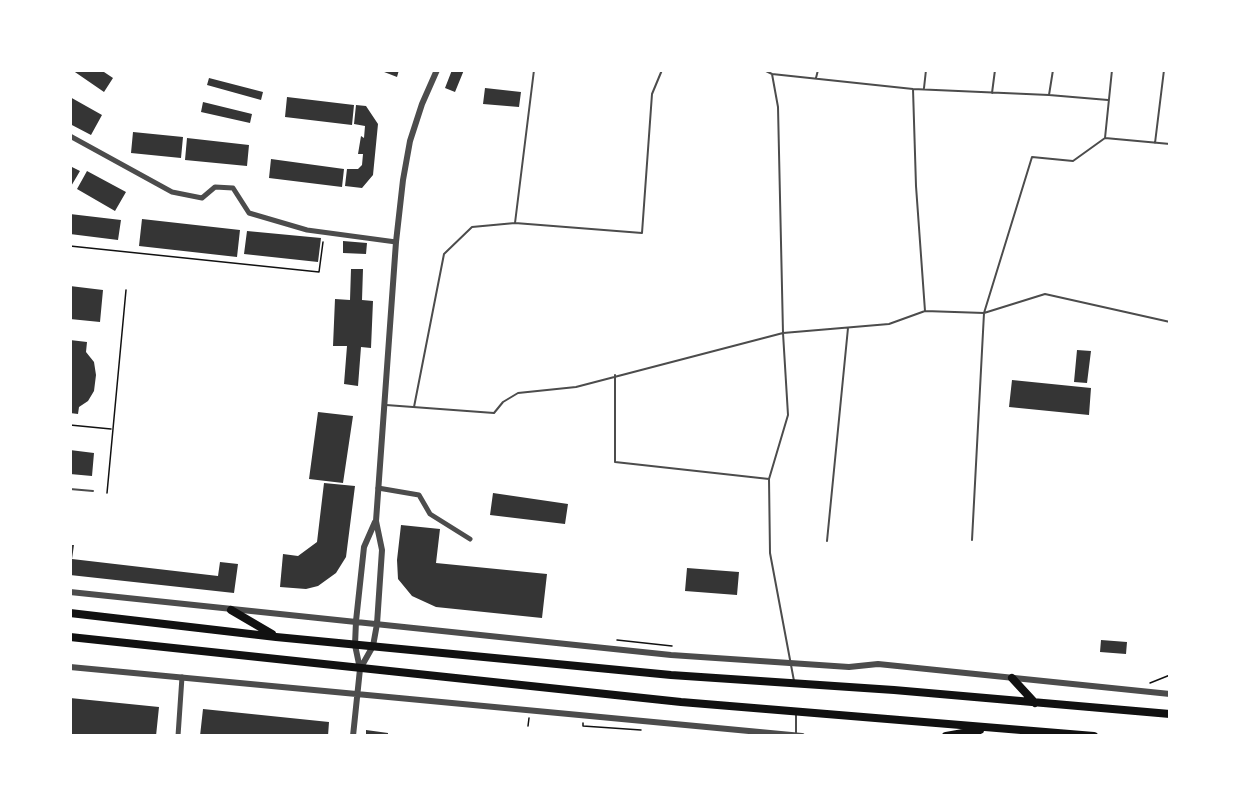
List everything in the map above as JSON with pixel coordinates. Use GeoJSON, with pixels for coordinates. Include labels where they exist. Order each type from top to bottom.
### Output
{"type":"FeatureCollection","features":[{"type":"Feature","properties":{"kind":"main road"},"geometry":{"type":"LineString","coordinates":[[231,610],[276,637]]}},
{"type":"Feature","properties":{"kind":"main road"},"geometry":{"type":"LineString","coordinates":[[70,613],[276,637],[671,675],[1168,712]]}},
{"type":"Feature","properties":{"kind":"main road"},"geometry":{"type":"LineString","coordinates":[[70,637],[796,713],[1094,735]]}},
{"type":"Feature","properties":{"kind":"main road"},"geometry":{"type":"LineString","coordinates":[[1012,678],[1035,703]]}},
{"type":"Feature","properties":{"kind":"main road"},"geometry":{"type":"LineString","coordinates":[[946,735],[992,728]]}},
{"type":"Feature","properties":{"kind":"street"},"geometry":{"type":"LineString","coordinates":[[360,669],[373,646],[377,624],[382,550],[376,521],[396,242],[410,141],[422,104],[437,70]]}},
{"type":"Feature","properties":{"kind":"street"},"geometry":{"type":"LineString","coordinates":[[70,136],[172,192],[202,198],[214,187],[233,188],[249,213],[323,233],[396,242]]}},
{"type":"Feature","properties":{"kind":"street"},"geometry":{"type":"LineString","coordinates":[[378,488],[419,495],[430,514],[470,539]]}},
{"type":"Feature","properties":{"kind":"street"},"geometry":{"type":"LineString","coordinates":[[353,735],[360,669],[355,645],[356,621],[364,547],[376,521]]}},
{"type":"Feature","properties":{"kind":"street"},"geometry":{"type":"LineString","coordinates":[[70,592],[617,650],[790,664],[849,667],[878,664],[1170,694]]}},
{"type":"Feature","properties":{"kind":"street"},"geometry":{"type":"LineString","coordinates":[[70,667],[802,735]]}},
{"type":"Feature","properties":{"kind":"street"},"geometry":{"type":"LineString","coordinates":[[178,735],[182,677]]}},
{"type":"Feature","properties":{"kind":"street"},"geometry":{"type":"LineString","coordinates":[[1157,693],[1170,688]]}},
{"type":"Feature","properties":{"kind":"lane"},"geometry":{"type":"LineString","coordinates":[[515,223],[534,70]]}},
{"type":"Feature","properties":{"kind":"lane"},"geometry":{"type":"LineString","coordinates":[[414,408],[444,254],[471,226],[515,223],[642,233],[652,94],[662,70]]}},
{"type":"Feature","properties":{"kind":"lane"},"geometry":{"type":"LineString","coordinates":[[764,70],[772,74],[913,89],[1108,100]]}},
{"type":"Feature","properties":{"kind":"lane"},"geometry":{"type":"LineString","coordinates":[[816,78],[818,70]]}},
{"type":"Feature","properties":{"kind":"lane"},"geometry":{"type":"LineString","coordinates":[[924,88],[926,70]]}},
{"type":"Feature","properties":{"kind":"lane"},"geometry":{"type":"LineString","coordinates":[[992,93],[995,70]]}},
{"type":"Feature","properties":{"kind":"lane"},"geometry":{"type":"LineString","coordinates":[[1050,95],[1053,70]]}},
{"type":"Feature","properties":{"kind":"lane"},"geometry":{"type":"LineString","coordinates":[[1105,138],[1112,70]]}},
{"type":"Feature","properties":{"kind":"lane"},"geometry":{"type":"LineString","coordinates":[[1155,143],[1164,70]]}},
{"type":"Feature","properties":{"kind":"lane"},"geometry":{"type":"LineString","coordinates":[[772,74],[778,107],[783,333],[788,415],[770,479],[770,553],[794,683]]}},
{"type":"Feature","properties":{"kind":"lane"},"geometry":{"type":"LineString","coordinates":[[913,89],[916,186],[925,311]]}},
{"type":"Feature","properties":{"kind":"lane"},"geometry":{"type":"LineString","coordinates":[[972,540],[984,313],[1032,157],[1073,160],[1105,138],[1170,144]]}},
{"type":"Feature","properties":{"kind":"lane"},"geometry":{"type":"LineString","coordinates":[[386,405],[494,413],[503,402],[518,393],[576,387],[783,333],[889,324],[925,311],[984,313],[1045,294],[1170,322]]}},
{"type":"Feature","properties":{"kind":"lane"},"geometry":{"type":"LineString","coordinates":[[827,541],[848,328]]}},
{"type":"Feature","properties":{"kind":"lane"},"geometry":{"type":"LineString","coordinates":[[615,375],[615,462],[770,479]]}},
{"type":"Feature","properties":{"kind":"lane"},"geometry":{"type":"LineString","coordinates":[[70,489],[93,491]]}},
{"type":"Feature","properties":{"kind":"lane"},"geometry":{"type":"LineString","coordinates":[[796,713],[796,735]]}},
{"type":"Feature","properties":{"kind":"lane"},"geometry":{"type":"LineString","coordinates":[[723,735],[724,728]]}},
{"type":"Feature","properties":{"kind":"path"},"geometry":{"type":"LineString","coordinates":[[70,246],[320,272],[323,233]]}},
{"type":"Feature","properties":{"kind":"path"},"geometry":{"type":"LineString","coordinates":[[107,493],[126,290]]}},
{"type":"Feature","properties":{"kind":"path"},"geometry":{"type":"LineString","coordinates":[[70,425],[112,429]]}},
{"type":"Feature","properties":{"kind":"path"},"geometry":{"type":"LineString","coordinates":[[583,726],[648,730]]}},
{"type":"Feature","properties":{"kind":"building"},"geometry":{"type":"Polygon","coordinates":[[[72,70],[101,70],[113,78],[104,92],[72,70]]]}},
{"type":"Feature","properties":{"kind":"building"},"geometry":{"type":"Polygon","coordinates":[[[379,70],[399,70],[397,77],[379,70]]]}},
{"type":"Feature","properties":{"kind":"building"},"geometry":{"type":"Polygon","coordinates":[[[452,70],[464,70],[455,92],[445,88],[452,70]]]}},
{"type":"Feature","properties":{"kind":"building"},"geometry":{"type":"Polygon","coordinates":[[[209,78],[263,92],[261,100],[207,85],[209,78]]]}},
{"type":"Feature","properties":{"kind":"building"},"geometry":{"type":"Polygon","coordinates":[[[485,88],[521,92],[519,107],[483,104],[485,88]]]}},
{"type":"Feature","properties":{"kind":"building"},"geometry":{"type":"Polygon","coordinates":[[[70,97],[102,115],[91,135],[70,124],[70,97]]]}},
{"type":"Feature","properties":{"kind":"building"},"geometry":{"type":"Polygon","coordinates":[[[287,97],[354,105],[352,125],[285,117],[287,97]]]}},
{"type":"Feature","properties":{"kind":"building"},"geometry":{"type":"Polygon","coordinates":[[[203,102],[252,114],[250,123],[201,112],[203,102]]]}},
{"type":"Feature","properties":{"kind":"building"},"geometry":{"type":"Polygon","coordinates":[[[356,105],[366,106],[378,124],[373,175],[362,188],[345,186],[347,169],[358,169],[362,165],[363,154],[358,154],[361,136],[364,138],[365,126],[354,124],[356,105]]]}},
{"type":"Feature","properties":{"kind":"building"},"geometry":{"type":"Polygon","coordinates":[[[133,132],[183,137],[181,158],[131,153],[133,132]]]}},
{"type":"Feature","properties":{"kind":"building"},"geometry":{"type":"Polygon","coordinates":[[[187,138],[249,145],[247,166],[185,160],[187,138]]]}},
{"type":"Feature","properties":{"kind":"building"},"geometry":{"type":"Polygon","coordinates":[[[271,159],[344,169],[342,187],[269,178],[271,159]]]}},
{"type":"Feature","properties":{"kind":"building"},"geometry":{"type":"Polygon","coordinates":[[[70,166],[80,171],[70,188],[70,166]]]}},
{"type":"Feature","properties":{"kind":"building"},"geometry":{"type":"Polygon","coordinates":[[[87,171],[126,192],[115,211],[77,189],[87,171]]]}},
{"type":"Feature","properties":{"kind":"building"},"geometry":{"type":"Polygon","coordinates":[[[70,214],[121,220],[118,240],[70,234],[70,214]]]}},
{"type":"Feature","properties":{"kind":"building"},"geometry":{"type":"Polygon","coordinates":[[[142,219],[240,230],[237,257],[139,246],[142,219]]]}},
{"type":"Feature","properties":{"kind":"building"},"geometry":{"type":"Polygon","coordinates":[[[247,231],[321,238],[318,262],[244,254],[247,231]]]}},
{"type":"Feature","properties":{"kind":"building"},"geometry":{"type":"Polygon","coordinates":[[[343,241],[367,243],[366,254],[343,253],[343,241]]]}},
{"type":"Feature","properties":{"kind":"building"},"geometry":{"type":"Polygon","coordinates":[[[351,269],[363,269],[362,300],[373,301],[371,348],[361,347],[358,386],[344,384],[347,346],[333,346],[335,299],[350,300],[351,269]]]}},
{"type":"Feature","properties":{"kind":"building"},"geometry":{"type":"Polygon","coordinates":[[[70,286],[103,290],[100,322],[70,319],[70,286]]]}},
{"type":"Feature","properties":{"kind":"building"},"geometry":{"type":"Polygon","coordinates":[[[70,340],[87,342],[86,352],[94,362],[96,375],[94,391],[88,401],[79,407],[78,414],[70,413],[70,340]]]}},
{"type":"Feature","properties":{"kind":"building"},"geometry":{"type":"Polygon","coordinates":[[[1077,350],[1091,351],[1087,383],[1074,382],[1077,350]]]}},
{"type":"Feature","properties":{"kind":"building"},"geometry":{"type":"Polygon","coordinates":[[[1012,380],[1091,388],[1089,415],[1009,407],[1012,380]]]}},
{"type":"Feature","properties":{"kind":"building"},"geometry":{"type":"Polygon","coordinates":[[[318,412],[353,416],[343,483],[309,479],[318,412]]]}},
{"type":"Feature","properties":{"kind":"building"},"geometry":{"type":"Polygon","coordinates":[[[70,450],[94,453],[92,476],[70,474],[70,450]]]}},
{"type":"Feature","properties":{"kind":"building"},"geometry":{"type":"Polygon","coordinates":[[[324,483],[355,486],[346,557],[336,573],[318,586],[306,589],[280,587],[283,554],[298,556],[317,542],[324,483]]]}},
{"type":"Feature","properties":{"kind":"building"},"geometry":{"type":"Polygon","coordinates":[[[493,493],[568,504],[565,524],[490,515],[493,493]]]}},
{"type":"Feature","properties":{"kind":"building"},"geometry":{"type":"Polygon","coordinates":[[[401,525],[440,529],[436,563],[547,574],[542,618],[436,607],[412,596],[398,579],[397,560],[401,525]]]}},
{"type":"Feature","properties":{"kind":"building"},"geometry":{"type":"Polygon","coordinates":[[[70,545],[74,545],[72,559],[218,576],[220,562],[238,564],[234,593],[70,575],[70,545]]]}},
{"type":"Feature","properties":{"kind":"building"},"geometry":{"type":"Polygon","coordinates":[[[687,568],[739,572],[737,595],[685,591],[687,568]]]}},
{"type":"Feature","properties":{"kind":"building"},"geometry":{"type":"Polygon","coordinates":[[[1101,640],[1127,642],[1126,654],[1100,652],[1101,640]]]}},
{"type":"Feature","properties":{"kind":"building"},"geometry":{"type":"Polygon","coordinates":[[[70,698],[159,707],[156,736],[70,736],[70,698]]]}},
{"type":"Feature","properties":{"kind":"building"},"geometry":{"type":"Polygon","coordinates":[[[203,709],[329,722],[328,736],[200,736],[203,709]]]}},
{"type":"Feature","properties":{"kind":"building"},"geometry":{"type":"Polygon","coordinates":[[[366,730],[388,733],[388,736],[366,736],[366,730]]]}}]}
